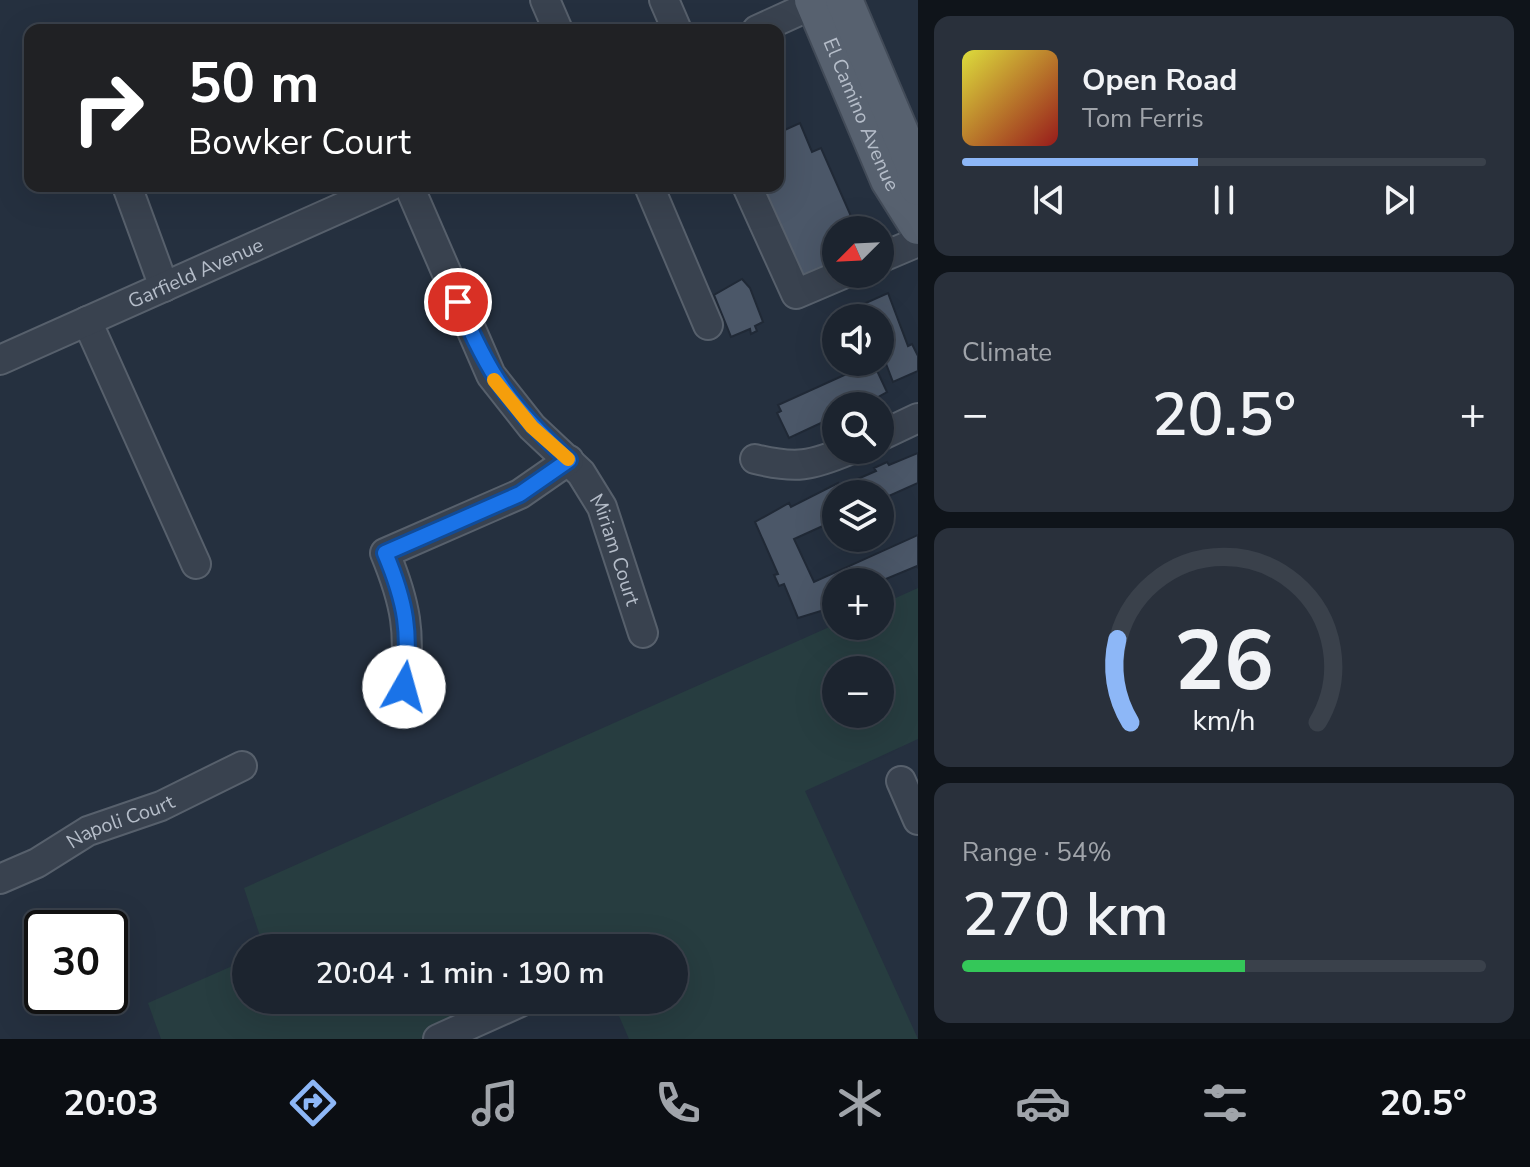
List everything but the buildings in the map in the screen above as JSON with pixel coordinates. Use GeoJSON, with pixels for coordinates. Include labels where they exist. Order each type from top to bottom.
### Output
{"type":"FeatureCollection","features":[{"type":"Feature","properties":{"kind":"main road","name":"El Camino Avenue"},"geometry":{"type":"LineString","coordinates":[[824,1],[916,167]]}},
{"type":"Feature","properties":{"kind":"main road","name":"El Camino Avenue"},"geometry":{"type":"LineString","coordinates":[[824,1],[889,180],[918,226]]}},
{"type":"Feature","properties":{"kind":"street"},"geometry":{"type":"LineString","coordinates":[[545,0],[555,24]]}},
{"type":"Feature","properties":{"kind":"street"},"geometry":{"type":"LineString","coordinates":[[664,0],[674,24]]}},
{"type":"Feature","properties":{"kind":"street"},"geometry":{"type":"LineString","coordinates":[[771,24],[824,1]]}},
{"type":"Feature","properties":{"kind":"street"},"geometry":{"type":"LineString","coordinates":[[129,192],[164,287]]}},
{"type":"Feature","properties":{"kind":"street","name":"Garfield Avenue"},"geometry":{"type":"LineString","coordinates":[[0,360],[377,192]]}},
{"type":"Feature","properties":{"kind":"street","name":"Miriam Court"},"geometry":{"type":"LineString","coordinates":[[412,192],[491,375],[532,427],[569,460],[588,483],[607,519],[643,633]]}},
{"type":"Feature","properties":{"kind":"street"},"geometry":{"type":"LineString","coordinates":[[652,192],[708,325]]}},
{"type":"Feature","properties":{"kind":"street"},"geometry":{"type":"LineString","coordinates":[[750,192],[796,294],[822,283]]}},
{"type":"Feature","properties":{"kind":"street"},"geometry":{"type":"LineString","coordinates":[[894,252],[918,242]]}},
{"type":"Feature","properties":{"kind":"street"},"geometry":{"type":"LineString","coordinates":[[87,321],[196,564]]}},
{"type":"Feature","properties":{"kind":"street"},"geometry":{"type":"LineString","coordinates":[[894,429],[918,418]]}},
{"type":"Feature","properties":{"kind":"street"},"geometry":{"type":"LineString","coordinates":[[755,459],[788,467],[822,462]]}},
{"type":"Feature","properties":{"kind":"street"},"geometry":{"type":"LineString","coordinates":[[404,687],[409,647],[407,617],[385,553],[520,494],[569,460]]}},
{"type":"Feature","properties":{"kind":"street","name":"Napoli Court"},"geometry":{"type":"LineString","coordinates":[[0,879],[37,863],[88,831],[174,800],[242,766]]}},
{"type":"Feature","properties":{"kind":"street"},"geometry":{"type":"LineString","coordinates":[[901,781],[918,820]]}},
{"type":"Feature","properties":{"kind":"street"},"geometry":{"type":"LineString","coordinates":[[438,1039],[494,1014]]}},
{"type":"Feature","properties":{"kind":"green space"},"geometry":{"type":"Polygon","coordinates":[[[918,588],[918,739],[805,791],[918,1039],[629,1039],[618,1014],[688,1014],[688,934],[259,934],[244,888],[822,630],[822,640],[894,640],[894,599],[918,588]]]}},
{"type":"Feature","properties":{"kind":"green space"},"geometry":{"type":"Polygon","coordinates":[[[232,966],[232,1014],[475,1014],[420,1039],[161,1039],[148,1003],[232,966]]]}},
{"type":"Feature","properties":{"kind":"slow traffic"},"geometry":{"type":"LineString","coordinates":[[494,380],[532,427],[568,459]]}},
{"type":"Feature","properties":{"kind":"route"},"geometry":{"type":"LineString","coordinates":[[404,687],[409,647],[407,617],[385,553],[520,494],[569,460],[532,427],[491,375],[458,302]]}}]}
